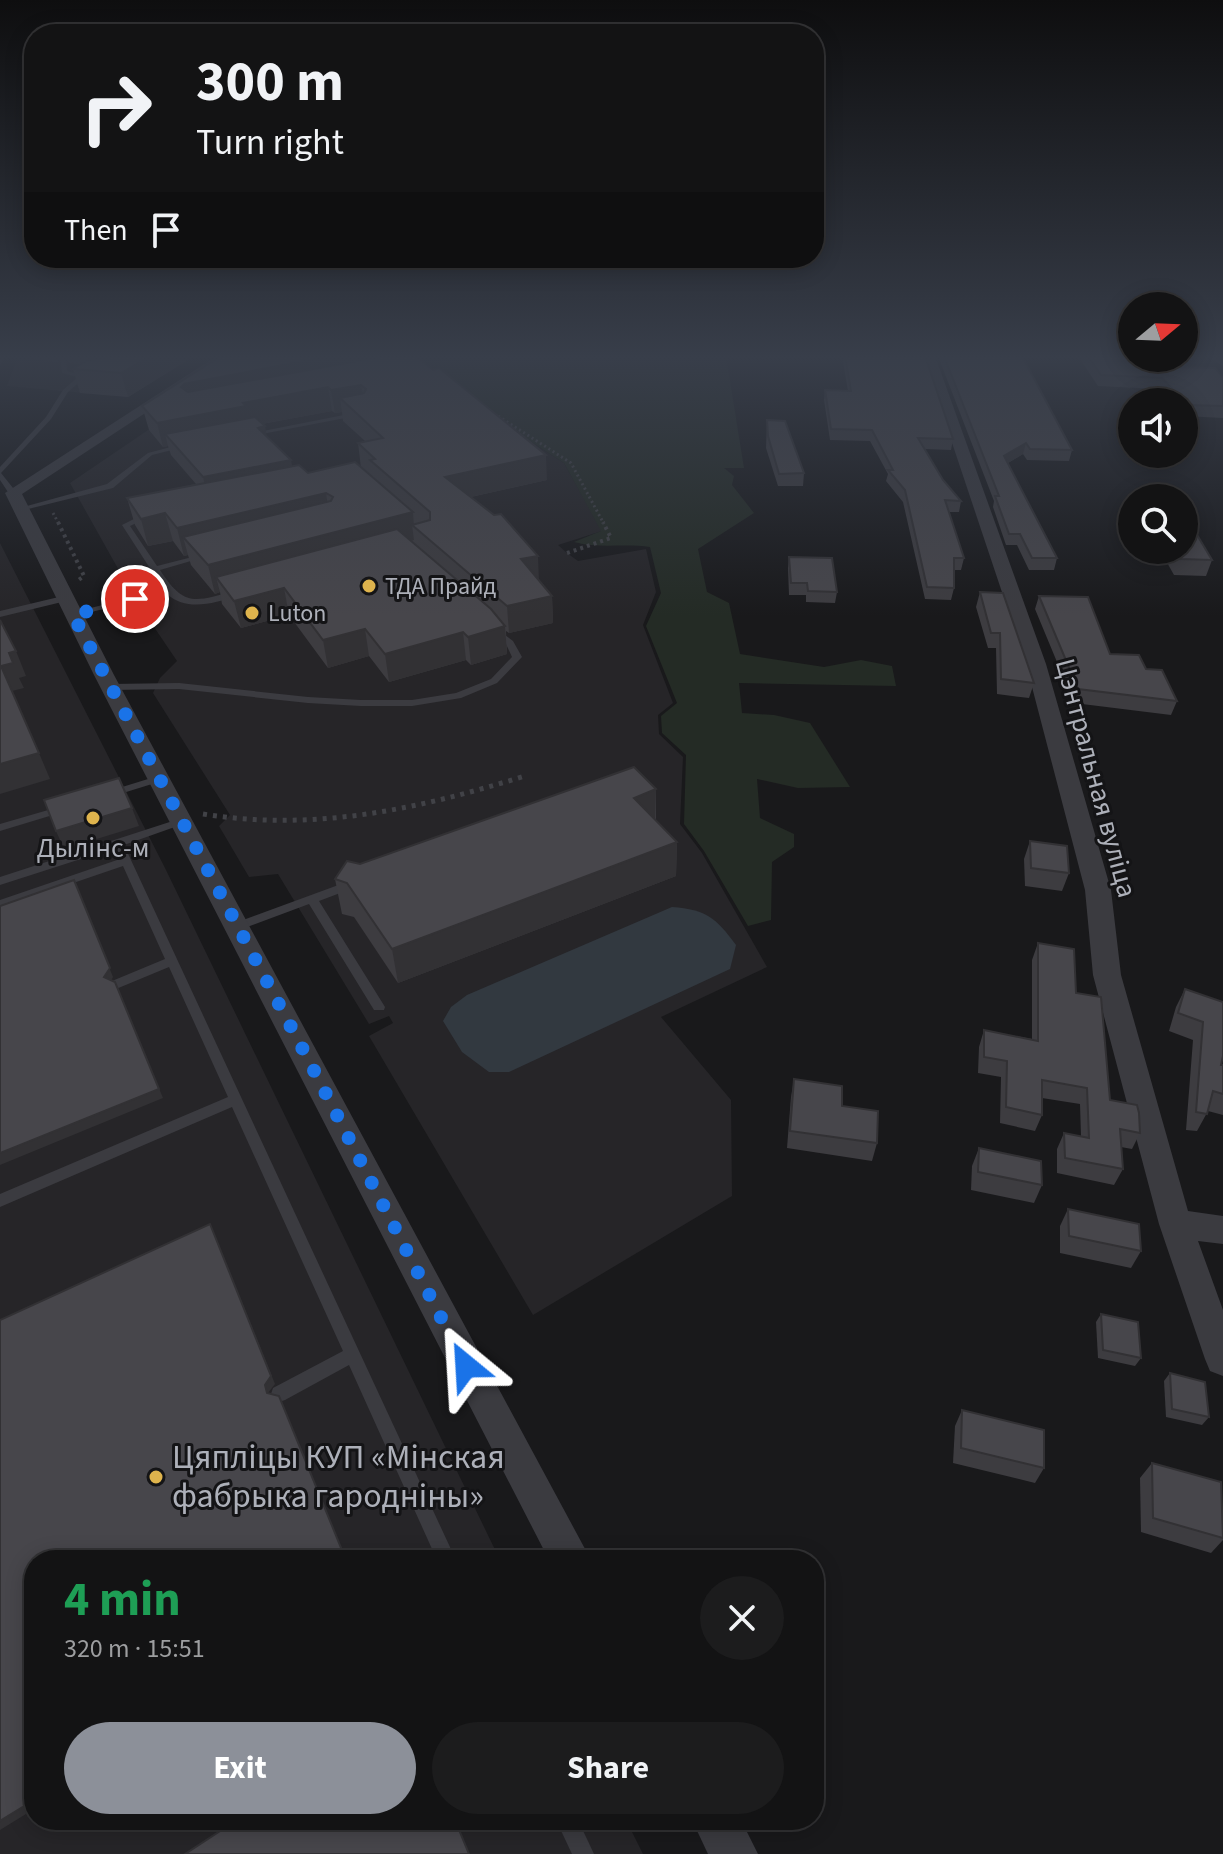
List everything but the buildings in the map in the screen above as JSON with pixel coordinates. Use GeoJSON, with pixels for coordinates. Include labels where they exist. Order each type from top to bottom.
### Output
{"type":"FeatureCollection","features":[{"type":"Feature","properties":{"kind":"street"},"geometry":{"type":"LineString","coordinates":[[82,443],[8,487],[495,1422],[565,1550]]}},
{"type":"Feature","properties":{"kind":"street","name":"Цэнтральная вуліца"},"geometry":{"type":"LineString","coordinates":[[959,443],[1036,664],[1098,890],[1107,975],[1175,1224],[1223,1359]]}},
{"type":"Feature","properties":{"kind":"street"},"geometry":{"type":"LineString","coordinates":[[1175,1224],[1223,1230]]}},
{"type":"Feature","properties":{"kind":"street"},"geometry":{"type":"LineString","coordinates":[[721,1830],[734,1854]]}},
{"type":"Feature","properties":{"kind":"lane"},"geometry":{"type":"LineString","coordinates":[[8,487],[34,443]]}},
{"type":"Feature","properties":{"kind":"lane"},"geometry":{"type":"LineString","coordinates":[[8,487],[110,486],[150,454],[190,445]]}},
{"type":"Feature","properties":{"kind":"lane"},"geometry":{"type":"LineString","coordinates":[[156,513],[126,525],[175,598],[206,602],[251,590]]}},
{"type":"Feature","properties":{"kind":"lane"},"geometry":{"type":"LineString","coordinates":[[155,569],[214,554]]}},
{"type":"Feature","properties":{"kind":"lane"},"geometry":{"type":"LineString","coordinates":[[0,614],[169,591]]}},
{"type":"Feature","properties":{"kind":"lane"},"geometry":{"type":"LineString","coordinates":[[111,687],[180,686],[337,704],[407,703],[450,697],[492,683],[509,672],[517,657],[510,643],[486,622]]}},
{"type":"Feature","properties":{"kind":"lane"},"geometry":{"type":"LineString","coordinates":[[96,798],[161,778]]}},
{"type":"Feature","properties":{"kind":"lane"},"geometry":{"type":"LineString","coordinates":[[0,828],[68,807]]}},
{"type":"Feature","properties":{"kind":"lane"},"geometry":{"type":"LineString","coordinates":[[0,881],[118,843],[178,815]]}},
{"type":"Feature","properties":{"kind":"lane"},"geometry":{"type":"LineString","coordinates":[[118,843],[442,1550]]}},
{"type":"Feature","properties":{"kind":"lane"},"geometry":{"type":"LineString","coordinates":[[0,904],[126,861]]}},
{"type":"Feature","properties":{"kind":"lane"},"geometry":{"type":"LineString","coordinates":[[239,926],[370,877]]}},
{"type":"Feature","properties":{"kind":"lane"},"geometry":{"type":"LineString","coordinates":[[311,898],[379,1007]]}},
{"type":"Feature","properties":{"kind":"lane"},"geometry":{"type":"LineString","coordinates":[[116,984],[172,961]]}},
{"type":"Feature","properties":{"kind":"lane"},"geometry":{"type":"LineString","coordinates":[[0,1201],[235,1100]]}},
{"type":"Feature","properties":{"kind":"lane"},"geometry":{"type":"LineString","coordinates":[[279,1394],[353,1354]]}},
{"type":"Feature","properties":{"kind":"lane"},"geometry":{"type":"LineString","coordinates":[[572,1830],[583,1854]]}},
{"type":"Feature","properties":{"kind":"path"},"geometry":{"type":"LineString","coordinates":[[538,443],[571,463],[611,538],[567,553]]}},
{"type":"Feature","properties":{"kind":"path"},"geometry":{"type":"LineString","coordinates":[[178,815],[284,825],[339,822],[410,809],[525,776]]}},
{"type":"Feature","properties":{"kind":"shaded area"},"geometry":{"type":"Polygon","coordinates":[[[130,443],[532,443],[564,463],[602,531],[558,545],[578,561],[646,549],[656,592],[643,625],[673,703],[658,715],[659,734],[683,757],[680,824],[702,853],[767,967],[661,1017],[731,1100],[732,1196],[533,1315],[369,1036],[393,1023],[389,1016],[369,1024],[278,874],[249,877],[219,826],[230,815],[153,693],[160,678],[177,661],[135,599],[70,483],[130,443]]]}},
{"type":"Feature","properties":{"kind":"shaded area"},"geometry":{"type":"Polygon","coordinates":[[[532,443],[740,443],[744,468],[724,468],[734,476],[732,485],[754,513],[698,549],[707,592],[729,603],[740,654],[824,667],[861,660],[892,666],[896,686],[739,683],[742,713],[774,715],[810,723],[850,787],[798,788],[757,779],[760,818],[794,834],[794,847],[772,862],[771,920],[748,926],[704,851],[684,824],[686,755],[662,733],[661,716],[677,703],[646,626],[661,593],[650,547],[574,542],[601,531],[564,463],[532,443]]]}},
{"type":"Feature","properties":{"kind":"shaded area"},"geometry":{"type":"Polygon","coordinates":[[[0,543],[166,870],[495,1550],[24,1550],[24,1830],[631,1830],[643,1854],[0,1854],[0,543]]]}},
{"type":"Feature","properties":{"kind":"shaded area"},"geometry":{"type":"Polygon","coordinates":[[[672,907],[702,913],[722,928],[736,945],[730,969],[509,1072],[489,1072],[462,1052],[443,1021],[451,1007],[467,995],[672,907]]]}},
{"type":"Feature","properties":{"kind":"place","name":"ТДА Прайд"},"geometry":{"type":"Point","coordinates":[369,586]}},
{"type":"Feature","properties":{"kind":"place","name":"Luton"},"geometry":{"type":"Point","coordinates":[252,613]}},
{"type":"Feature","properties":{"kind":"place","name":"Дылінс-м"},"geometry":{"type":"Point","coordinates":[93,818]}},
{"type":"Feature","properties":{"kind":"place","name":"Цяпліцы КУП «Мінская фабрыка гародніны»"},"geometry":{"type":"Point","coordinates":[156,1477]}},
{"type":"Feature","properties":{"kind":"route"},"geometry":{"type":"LineString","coordinates":[[135,599],[73,615],[239,926],[466,1366]]}}]}
